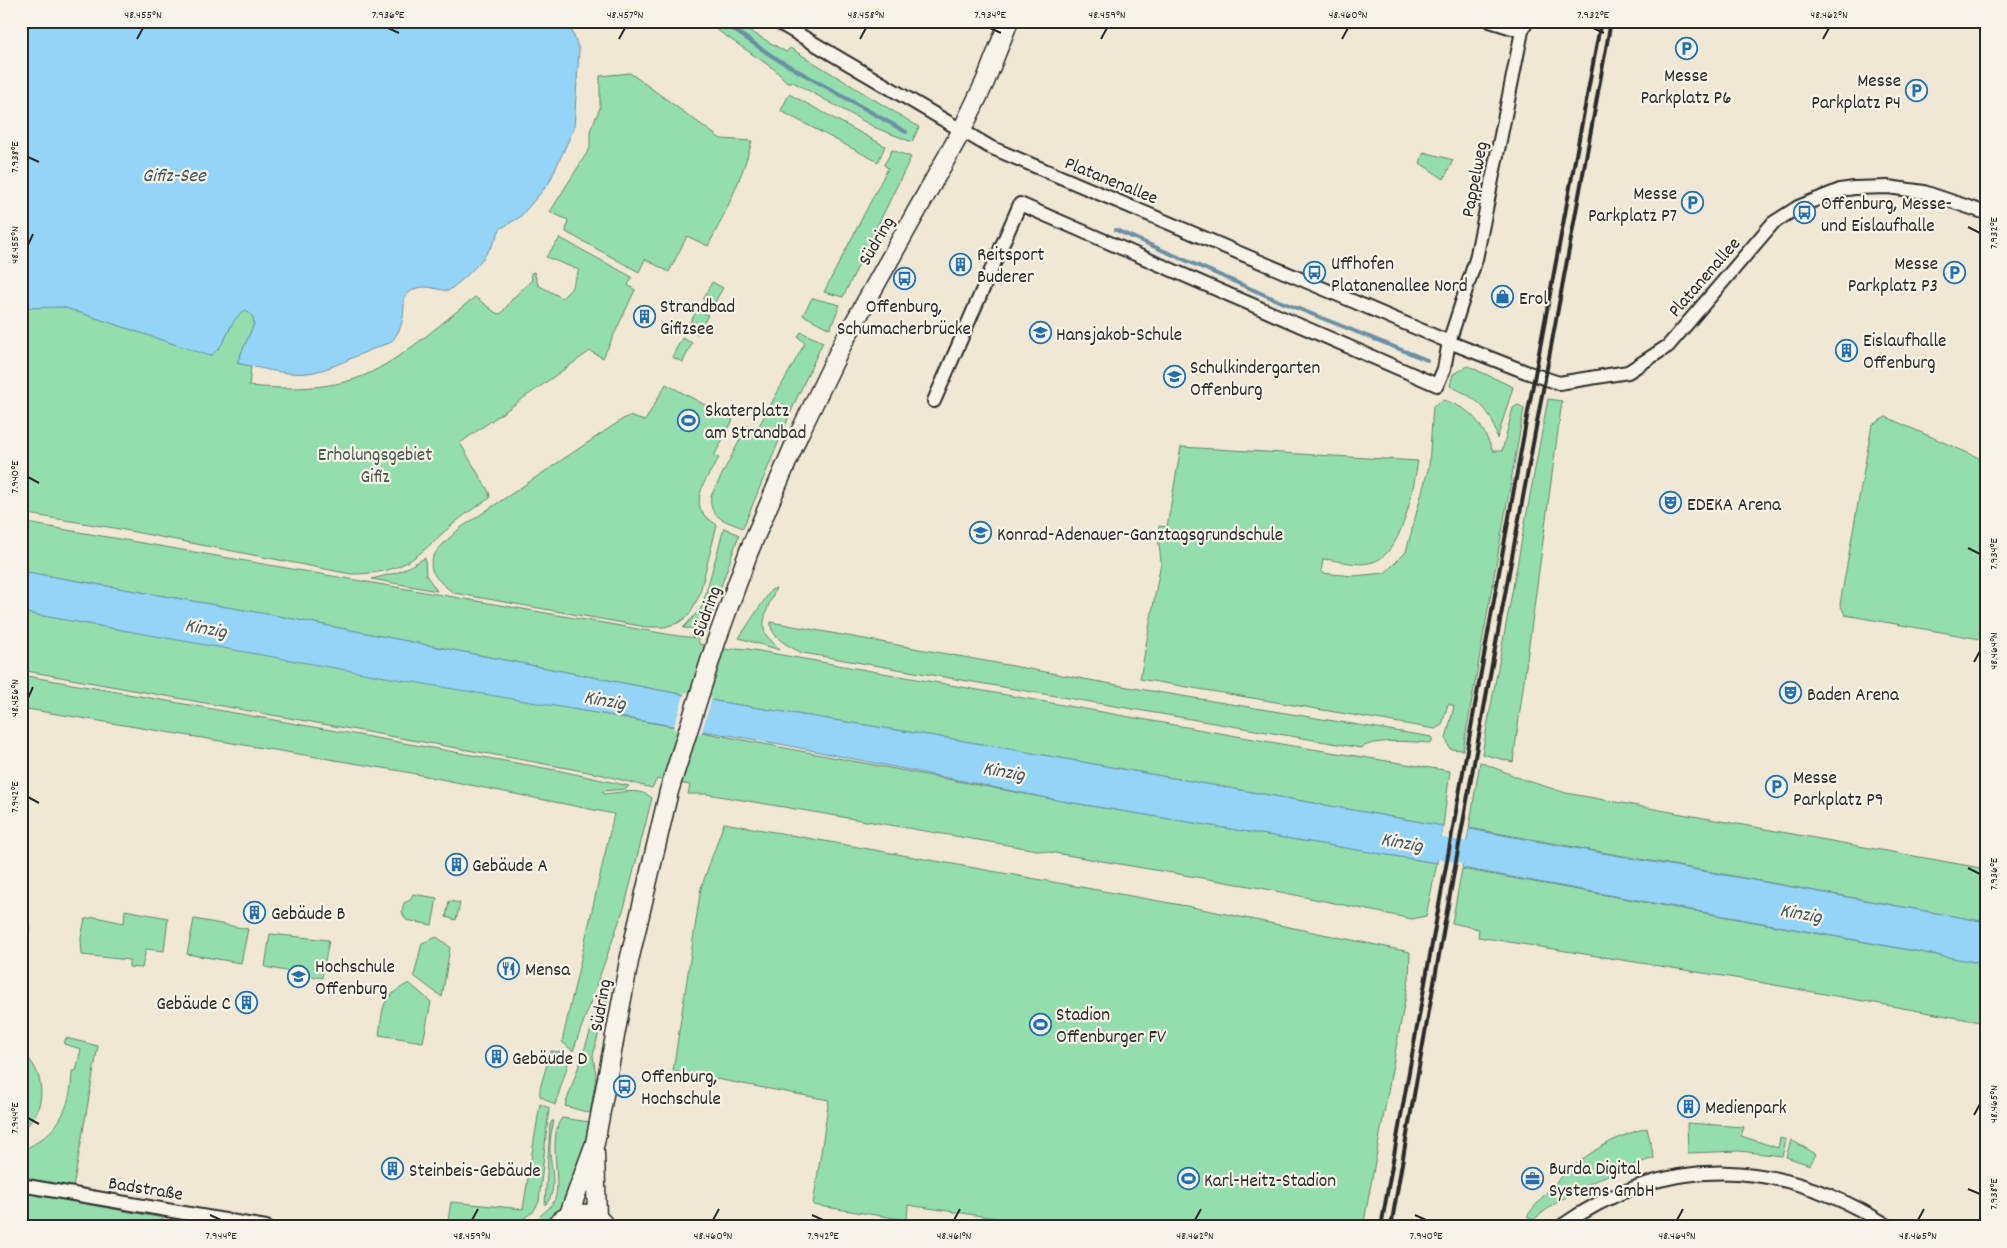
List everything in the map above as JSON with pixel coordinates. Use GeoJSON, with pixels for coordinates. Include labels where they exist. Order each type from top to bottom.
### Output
{"type":"FeatureCollection","features":[{"type":"Feature","properties":{"kind":"street","name":"Platanenallee"},"geometry":{"type":"LineString","coordinates":[[776,21],[961,132],[1045,172],[1135,208],[1449,342],[1559,383],[1628,372],[1668,346],[1773,224],[1798,207],[1840,190],[1888,187],[1924,192],[1986,214]]}},
{"type":"Feature","properties":{"kind":"street","name":"Südring"},"geometry":{"type":"LineString","coordinates":[[602,1222],[584,1213],[569,1214],[595,1144],[629,961],[669,791],[716,642],[749,551],[799,434],[844,341],[961,132],[985,82],[1008,21]]}},
{"type":"Feature","properties":{"kind":"street"},"geometry":{"type":"LineString","coordinates":[[1490,21],[1525,26]]}},
{"type":"Feature","properties":{"kind":"street","name":"Pappelweg"},"geometry":{"type":"LineString","coordinates":[[1449,342],[1476,259],[1525,26]]}},
{"type":"Feature","properties":{"kind":"street"},"geometry":{"type":"LineString","coordinates":[[934,401],[1009,225],[1020,204],[1437,385],[1444,369],[1449,342]]}},
{"type":"Feature","properties":{"kind":"street","name":"Südring"},"geometry":{"type":"LineString","coordinates":[[595,1144],[602,1222]]}},
{"type":"Feature","properties":{"kind":"street"},"geometry":{"type":"LineString","coordinates":[[1560,1227],[1597,1203],[1653,1182],[1708,1173],[1744,1173],[1819,1190],[1890,1227]]}},
{"type":"Feature","properties":{"kind":"street","name":"Badstraße"},"geometry":{"type":"LineString","coordinates":[[21,1185],[266,1227]]}},
{"type":"Feature","properties":{"kind":"street"},"geometry":{"type":"LineString","coordinates":[[551,1227],[569,1214]]}},
{"type":"Feature","properties":{"kind":"green space"},"geometry":{"type":"Polygon","coordinates":[[[704,21],[748,21],[745,28],[786,52],[790,48],[919,127],[912,142],[876,128],[793,82],[787,82],[774,69],[704,21]]]}},
{"type":"Feature","properties":{"kind":"green space"},"geometry":{"type":"Polygon","coordinates":[[[630,73],[721,139],[752,141],[733,195],[708,246],[687,236],[669,272],[645,259],[639,272],[566,232],[568,220],[550,212],[590,148],[590,131],[600,108],[600,76],[630,73]]]}},
{"type":"Feature","properties":{"kind":"green space"},"geometry":{"type":"Polygon","coordinates":[[[789,94],[885,146],[878,162],[781,111],[789,94]]]}},
{"type":"Feature","properties":{"kind":"green space"},"geometry":{"type":"Polygon","coordinates":[[[892,150],[911,157],[843,297],[824,292],[888,168],[884,165],[892,150]]]}},
{"type":"Feature","properties":{"kind":"green space"},"geometry":{"type":"Polygon","coordinates":[[[1424,152],[1453,160],[1444,179],[1420,163],[1424,152]]]}},
{"type":"Feature","properties":{"kind":"green space","name":"Erholungsgebiet Gifiz"},"geometry":{"type":"Polygon","coordinates":[[[560,238],[632,277],[628,285],[635,290],[603,358],[590,351],[460,443],[489,492],[490,498],[458,520],[411,560],[400,566],[371,573],[351,574],[114,528],[21,513],[21,308],[63,307],[210,356],[224,341],[236,315],[246,310],[253,317],[254,324],[237,363],[251,366],[249,386],[275,388],[315,387],[355,379],[386,364],[417,343],[475,297],[496,313],[501,314],[514,297],[532,280],[531,273],[534,272],[538,285],[562,298],[571,289],[579,270],[546,257],[560,238]]]}},
{"type":"Feature","properties":{"kind":"green space"},"geometry":{"type":"Polygon","coordinates":[[[712,282],[723,288],[713,305],[703,300],[712,282]]]}},
{"type":"Feature","properties":{"kind":"green space"},"geometry":{"type":"Polygon","coordinates":[[[812,298],[840,305],[830,329],[803,315],[812,298]]]}},
{"type":"Feature","properties":{"kind":"green space"},"geometry":{"type":"Polygon","coordinates":[[[697,310],[708,315],[698,334],[687,328],[697,310]]]}},
{"type":"Feature","properties":{"kind":"green space"},"geometry":{"type":"Polygon","coordinates":[[[801,332],[823,342],[795,402],[743,528],[719,518],[715,514],[712,509],[711,496],[747,426],[756,431],[805,343],[798,337],[801,332]]]}},
{"type":"Feature","properties":{"kind":"green space"},"geometry":{"type":"Polygon","coordinates":[[[682,338],[692,343],[683,362],[672,357],[682,338]]]}},
{"type":"Feature","properties":{"kind":"green space"},"geometry":{"type":"Polygon","coordinates":[[[1468,366],[1513,387],[1497,439],[1492,420],[1482,406],[1468,395],[1450,386],[1453,374],[1468,366]]]}},
{"type":"Feature","properties":{"kind":"green space"},"geometry":{"type":"Polygon","coordinates":[[[666,384],[733,420],[714,456],[719,458],[700,493],[700,508],[704,515],[717,525],[699,596],[689,615],[678,623],[664,627],[646,627],[454,593],[442,584],[435,575],[432,561],[441,546],[459,529],[623,419],[629,416],[645,421],[666,384]]]}},
{"type":"Feature","properties":{"kind":"green space"},"geometry":{"type":"Polygon","coordinates":[[[1548,399],[1562,401],[1513,762],[1482,754],[1548,399]]]}},
{"type":"Feature","properties":{"kind":"green space"},"geometry":{"type":"Polygon","coordinates":[[[1443,400],[1462,408],[1475,419],[1493,451],[1502,451],[1513,408],[1518,405],[1524,408],[1463,750],[1450,749],[1446,739],[1454,706],[1448,704],[1442,725],[1435,729],[1140,679],[1161,562],[1158,540],[1159,526],[1167,527],[1181,447],[1418,461],[1404,520],[1398,536],[1390,549],[1381,558],[1364,564],[1323,559],[1321,573],[1354,576],[1385,573],[1406,552],[1429,466],[1433,406],[1443,400]]]}},
{"type":"Feature","properties":{"kind":"green space"},"geometry":{"type":"Polygon","coordinates":[[[1886,417],[1986,461],[1986,640],[1845,615],[1840,604],[1872,425],[1886,417]]]}},
{"type":"Feature","properties":{"kind":"green space"},"geometry":{"type":"Polygon","coordinates":[[[21,522],[698,638],[699,644],[730,650],[736,648],[748,649],[1287,745],[1450,771],[1443,826],[953,739],[721,702],[278,616],[21,571],[21,522]]]}},
{"type":"Feature","properties":{"kind":"green space"},"geometry":{"type":"Polygon","coordinates":[[[724,528],[739,535],[706,629],[683,628],[702,607],[724,528]]]}},
{"type":"Feature","properties":{"kind":"green space"},"geometry":{"type":"Polygon","coordinates":[[[425,558],[426,575],[437,591],[372,579],[399,572],[425,558]]]}},
{"type":"Feature","properties":{"kind":"green space"},"geometry":{"type":"Polygon","coordinates":[[[776,588],[766,611],[764,630],[766,635],[780,650],[739,638],[771,590],[776,588]]]}},
{"type":"Feature","properties":{"kind":"green space"},"geometry":{"type":"Polygon","coordinates":[[[21,612],[670,726],[1067,802],[1437,863],[1426,916],[1412,919],[1261,888],[707,794],[688,794],[690,785],[657,779],[652,788],[599,774],[21,670],[21,612]]]}},
{"type":"Feature","properties":{"kind":"green space"},"geometry":{"type":"Polygon","coordinates":[[[771,622],[1139,689],[1432,737],[1432,743],[1385,742],[1361,748],[803,653],[787,645],[777,637],[771,627],[771,622]]]}},
{"type":"Feature","properties":{"kind":"green space"},"geometry":{"type":"Polygon","coordinates":[[[21,675],[561,771],[629,786],[626,789],[603,791],[604,794],[629,791],[642,793],[652,798],[625,905],[573,1051],[562,1042],[614,814],[401,771],[21,708],[21,675]]]}},
{"type":"Feature","properties":{"kind":"green space"},"geometry":{"type":"Polygon","coordinates":[[[1480,762],[1522,779],[1566,793],[1986,869],[1986,922],[1469,828],[1480,762]]]}},
{"type":"Feature","properties":{"kind":"green space","name":"Stadion Offenburger FV"},"geometry":{"type":"Polygon","coordinates":[[[724,823],[1192,907],[1410,952],[1409,978],[1363,1227],[1030,1227],[1009,1220],[908,1205],[907,1220],[813,1205],[829,1100],[673,1071],[701,888],[724,823]]]}},
{"type":"Feature","properties":{"kind":"green space"},"geometry":{"type":"Polygon","coordinates":[[[1462,869],[1986,964],[1986,1023],[1741,979],[1478,937],[1479,929],[1452,923],[1462,869]]]}},
{"type":"Feature","properties":{"kind":"green space"},"geometry":{"type":"Polygon","coordinates":[[[413,894],[437,898],[432,925],[406,920],[402,912],[404,903],[410,900],[413,894]]]}},
{"type":"Feature","properties":{"kind":"green space"},"geometry":{"type":"Polygon","coordinates":[[[449,901],[460,903],[456,920],[446,917],[449,901]]]}},
{"type":"Feature","properties":{"kind":"green space"},"geometry":{"type":"Polygon","coordinates":[[[125,910],[168,918],[164,951],[146,949],[142,968],[129,967],[129,960],[82,955],[81,938],[85,919],[96,917],[124,923],[125,910]]]}},
{"type":"Feature","properties":{"kind":"green space"},"geometry":{"type":"Polygon","coordinates":[[[194,919],[248,929],[241,963],[187,954],[194,919]]]}},
{"type":"Feature","properties":{"kind":"green space"},"geometry":{"type":"Polygon","coordinates":[[[21,925],[30,926],[23,960],[21,959],[21,925]]]}},
{"type":"Feature","properties":{"kind":"green space"},"geometry":{"type":"Polygon","coordinates":[[[270,934],[329,940],[322,978],[265,967],[270,934]]]}},
{"type":"Feature","properties":{"kind":"green space"},"geometry":{"type":"Polygon","coordinates":[[[437,937],[450,947],[442,997],[414,976],[422,943],[437,937]]]}},
{"type":"Feature","properties":{"kind":"green space"},"geometry":{"type":"Polygon","coordinates":[[[409,983],[431,1002],[423,1042],[379,1035],[385,1003],[388,998],[409,983]]]}},
{"type":"Feature","properties":{"kind":"green space"},"geometry":{"type":"Polygon","coordinates":[[[605,989],[609,990],[593,1056],[596,1076],[590,1113],[565,1106],[605,989]]]}},
{"type":"Feature","properties":{"kind":"green space"},"geometry":{"type":"Polygon","coordinates":[[[66,1038],[98,1046],[73,1188],[21,1180],[21,1151],[44,1137],[53,1128],[60,1119],[69,1098],[72,1071],[76,1071],[81,1049],[64,1044],[66,1038]]]}},
{"type":"Feature","properties":{"kind":"green space"},"geometry":{"type":"Polygon","coordinates":[[[21,1051],[36,1070],[40,1080],[41,1091],[36,1113],[30,1123],[21,1131],[21,1051]]]}},
{"type":"Feature","properties":{"kind":"green space"},"geometry":{"type":"Polygon","coordinates":[[[551,1051],[560,1052],[569,1061],[555,1105],[540,1096],[540,1088],[551,1051]]]}},
{"type":"Feature","properties":{"kind":"green space"},"geometry":{"type":"Polygon","coordinates":[[[540,1104],[549,1108],[539,1202],[533,1212],[521,1220],[447,1227],[451,1202],[523,1209],[540,1104]]]}},
{"type":"Feature","properties":{"kind":"green space"},"geometry":{"type":"Polygon","coordinates":[[[562,1118],[590,1122],[580,1170],[572,1196],[561,1212],[555,1216],[535,1222],[549,1208],[556,1196],[555,1144],[558,1125],[562,1118]]]}},
{"type":"Feature","properties":{"kind":"green space"},"geometry":{"type":"Polygon","coordinates":[[[554,1121],[550,1153],[553,1185],[552,1192],[545,1205],[550,1125],[554,1121]]]}},
{"type":"Feature","properties":{"kind":"green space"},"geometry":{"type":"Polygon","coordinates":[[[1687,1123],[1744,1127],[1741,1136],[1778,1148],[1780,1138],[1786,1140],[1782,1156],[1739,1151],[1688,1153],[1687,1123]]]}},
{"type":"Feature","properties":{"kind":"green space"},"geometry":{"type":"Polygon","coordinates":[[[1647,1128],[1654,1158],[1622,1169],[1591,1183],[1561,1200],[1533,1220],[1527,1216],[1565,1174],[1595,1151],[1611,1141],[1647,1128]]]}},
{"type":"Feature","properties":{"kind":"green space"},"geometry":{"type":"Polygon","coordinates":[[[1791,1140],[1816,1154],[1810,1165],[1786,1157],[1791,1140]]]}},
{"type":"Feature","properties":{"kind":"green space"},"geometry":{"type":"Polygon","coordinates":[[[21,1192],[163,1218],[160,1227],[21,1227],[21,1192]]]}},
{"type":"Feature","properties":{"kind":"water","name":"Gifiz-See"},"geometry":{"type":"Polygon","coordinates":[[[21,21],[563,21],[572,31],[579,50],[574,128],[549,183],[520,217],[500,229],[491,247],[464,278],[448,291],[424,287],[409,293],[404,299],[400,328],[390,343],[334,366],[314,372],[285,373],[237,363],[254,324],[253,317],[246,310],[235,320],[221,345],[210,356],[63,307],[21,308],[21,21]]]}},
{"type":"Feature","properties":{"kind":"water"},"geometry":{"type":"Polygon","coordinates":[[[21,571],[278,616],[721,702],[953,739],[1443,826],[1437,863],[1067,802],[780,744],[430,685],[21,612],[21,571]]]}},
{"type":"Feature","properties":{"kind":"water"},"geometry":{"type":"Polygon","coordinates":[[[1469,829],[1986,922],[1986,964],[1462,868],[1469,829]]]}},
{"type":"Feature","properties":{"kind":"pier"},"geometry":{"type":"Polygon","coordinates":[[[685,692],[712,698],[701,734],[673,729],[685,692]]]}},
{"type":"Feature","properties":{"kind":"waterway"},"geometry":{"type":"LineString","coordinates":[[721,21],[775,58],[906,132]]}},
{"type":"Feature","properties":{"kind":"waterway"},"geometry":{"type":"LineString","coordinates":[[1116,230],[1279,301],[1427,360]]}},
{"type":"Feature","properties":{"kind":"waterway","name":"Kinzig"},"geometry":{"type":"LineString","coordinates":[[1410,843],[1494,858]]}},
{"type":"Feature","properties":{"kind":"railway"},"geometry":{"type":"LineString","coordinates":[[1381,1227],[1527,417],[1601,21]]}},
{"type":"Feature","properties":{"kind":"railway"},"geometry":{"type":"LineString","coordinates":[[1391,1227],[1472,774],[1611,21]]}},
{"type":"Feature","properties":{"kind":"place","name":"Messe Parkplatz P6"},"geometry":{"type":"Point","coordinates":[1686,48]}},
{"type":"Feature","properties":{"kind":"place","name":"Messe Parkplatz P4"},"geometry":{"type":"Point","coordinates":[1917,90]}},
{"type":"Feature","properties":{"kind":"place","name":"Messe Parkplatz P7"},"geometry":{"type":"Point","coordinates":[1693,203]}},
{"type":"Feature","properties":{"kind":"place","name":"Offenburg, Messe- und Eislaufhalle"},"geometry":{"type":"Point","coordinates":[1805,213]}},
{"type":"Feature","properties":{"kind":"place","name":"Reitsport Buderer"},"geometry":{"type":"Point","coordinates":[961,264]}},
{"type":"Feature","properties":{"kind":"place","name":"Uffhofen Platanenallee Nord"},"geometry":{"type":"Point","coordinates":[1315,273]}},
{"type":"Feature","properties":{"kind":"place","name":"Messe Parkplatz P3"},"geometry":{"type":"Point","coordinates":[1954,273]}},
{"type":"Feature","properties":{"kind":"place","name":"Offenburg, Schumacherbrücke"},"geometry":{"type":"Point","coordinates":[904,279]}},
{"type":"Feature","properties":{"kind":"place","name":"Erol"},"geometry":{"type":"Point","coordinates":[1503,297]}},
{"type":"Feature","properties":{"kind":"place","name":"Strandbad Gifizsee"},"geometry":{"type":"Point","coordinates":[644,316]}},
{"type":"Feature","properties":{"kind":"place","name":"Hansjakob-Schule"},"geometry":{"type":"Point","coordinates":[1040,333]}},
{"type":"Feature","properties":{"kind":"place","name":"Eislaufhalle Offenburg"},"geometry":{"type":"Point","coordinates":[1847,350]}},
{"type":"Feature","properties":{"kind":"place","name":"Schulkindergarten Offenburg"},"geometry":{"type":"Point","coordinates":[1174,377]}},
{"type":"Feature","properties":{"kind":"place","name":"Skaterplatz am Strandbad"},"geometry":{"type":"Point","coordinates":[689,420]}},
{"type":"Feature","properties":{"kind":"place","name":"EDEKA Arena"},"geometry":{"type":"Point","coordinates":[1671,503]}},
{"type":"Feature","properties":{"kind":"place","name":"Konrad-Adenauer-Ganztagsgrundschule"},"geometry":{"type":"Point","coordinates":[981,533]}},
{"type":"Feature","properties":{"kind":"place","name":"Baden Arena"},"geometry":{"type":"Point","coordinates":[1791,693]}},
{"type":"Feature","properties":{"kind":"place","name":"Messe Parkplatz P9"},"geometry":{"type":"Point","coordinates":[1777,787]}},
{"type":"Feature","properties":{"kind":"place","name":"Gebäude A"},"geometry":{"type":"Point","coordinates":[456,864]}},
{"type":"Feature","properties":{"kind":"place","name":"Gebäude B"},"geometry":{"type":"Point","coordinates":[255,912]}},
{"type":"Feature","properties":{"kind":"place","name":"Mensa"},"geometry":{"type":"Point","coordinates":[509,968]}},
{"type":"Feature","properties":{"kind":"place","name":"Hochschule Offenburg"},"geometry":{"type":"Point","coordinates":[299,976]}},
{"type":"Feature","properties":{"kind":"place","name":"Gebäude C"},"geometry":{"type":"Point","coordinates":[247,1002]}},
{"type":"Feature","properties":{"kind":"place","name":"Stadion Offenburger FV"},"geometry":{"type":"Point","coordinates":[1040,1024]}},
{"type":"Feature","properties":{"kind":"place","name":"Gebäude D"},"geometry":{"type":"Point","coordinates":[496,1057]}},
{"type":"Feature","properties":{"kind":"place","name":"Offenburg, Hochschule"},"geometry":{"type":"Point","coordinates":[625,1086]}},
{"type":"Feature","properties":{"kind":"place","name":"Medienpark"},"geometry":{"type":"Point","coordinates":[1689,1106]}},
{"type":"Feature","properties":{"kind":"place","name":"Steinbeis-Gebäude"},"geometry":{"type":"Point","coordinates":[393,1169]}},
{"type":"Feature","properties":{"kind":"place","name":"Burda Digital Systems GmbH"},"geometry":{"type":"Point","coordinates":[1533,1178]}},
{"type":"Feature","properties":{"kind":"place","name":"Karl-Heitz-Stadion"},"geometry":{"type":"Point","coordinates":[1188,1179]}}]}
